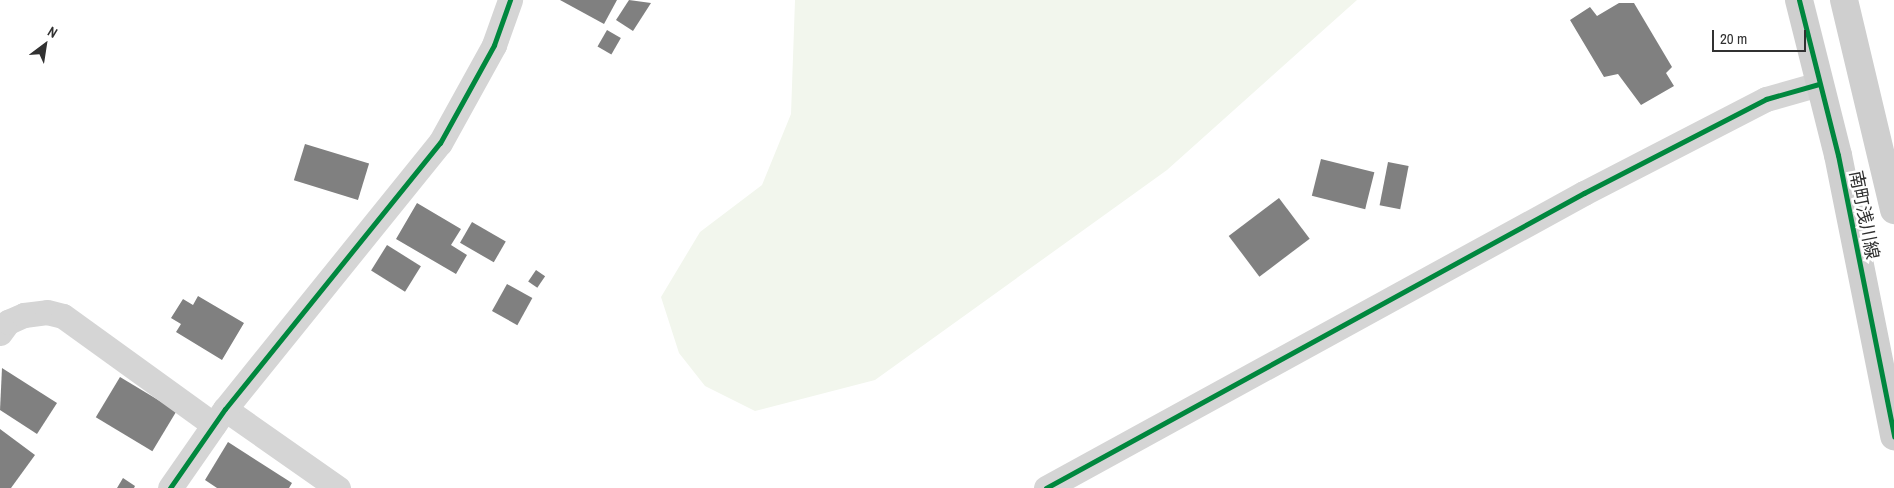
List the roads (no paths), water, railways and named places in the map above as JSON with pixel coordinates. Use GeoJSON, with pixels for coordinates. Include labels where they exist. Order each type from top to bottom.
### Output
{"type":"FeatureCollection","features":[{"type":"Feature","properties":{"kind":"street"},"geometry":{"type":"LineString","coordinates":[[170,488],[219,417],[440,143],[494,44],[510,0]]}},
{"type":"Feature","properties":{"kind":"street","name":"南町浅川線"},"geometry":{"type":"LineString","coordinates":[[1799,0],[1838,154],[1894,436]]}},
{"type":"Feature","properties":{"kind":"street","name":"南町浅川線"},"geometry":{"type":"LineString","coordinates":[[1844,0],[1894,210]]}},
{"type":"Feature","properties":{"kind":"street"},"geometry":{"type":"LineString","coordinates":[[1046,488],[1584,193],[1766,99],[1819,84]]}},
{"type":"Feature","properties":{"kind":"street"},"geometry":{"type":"LineString","coordinates":[[0,333],[8,322],[24,315],[46,312],[63,316],[219,417],[338,488]]}}]}
